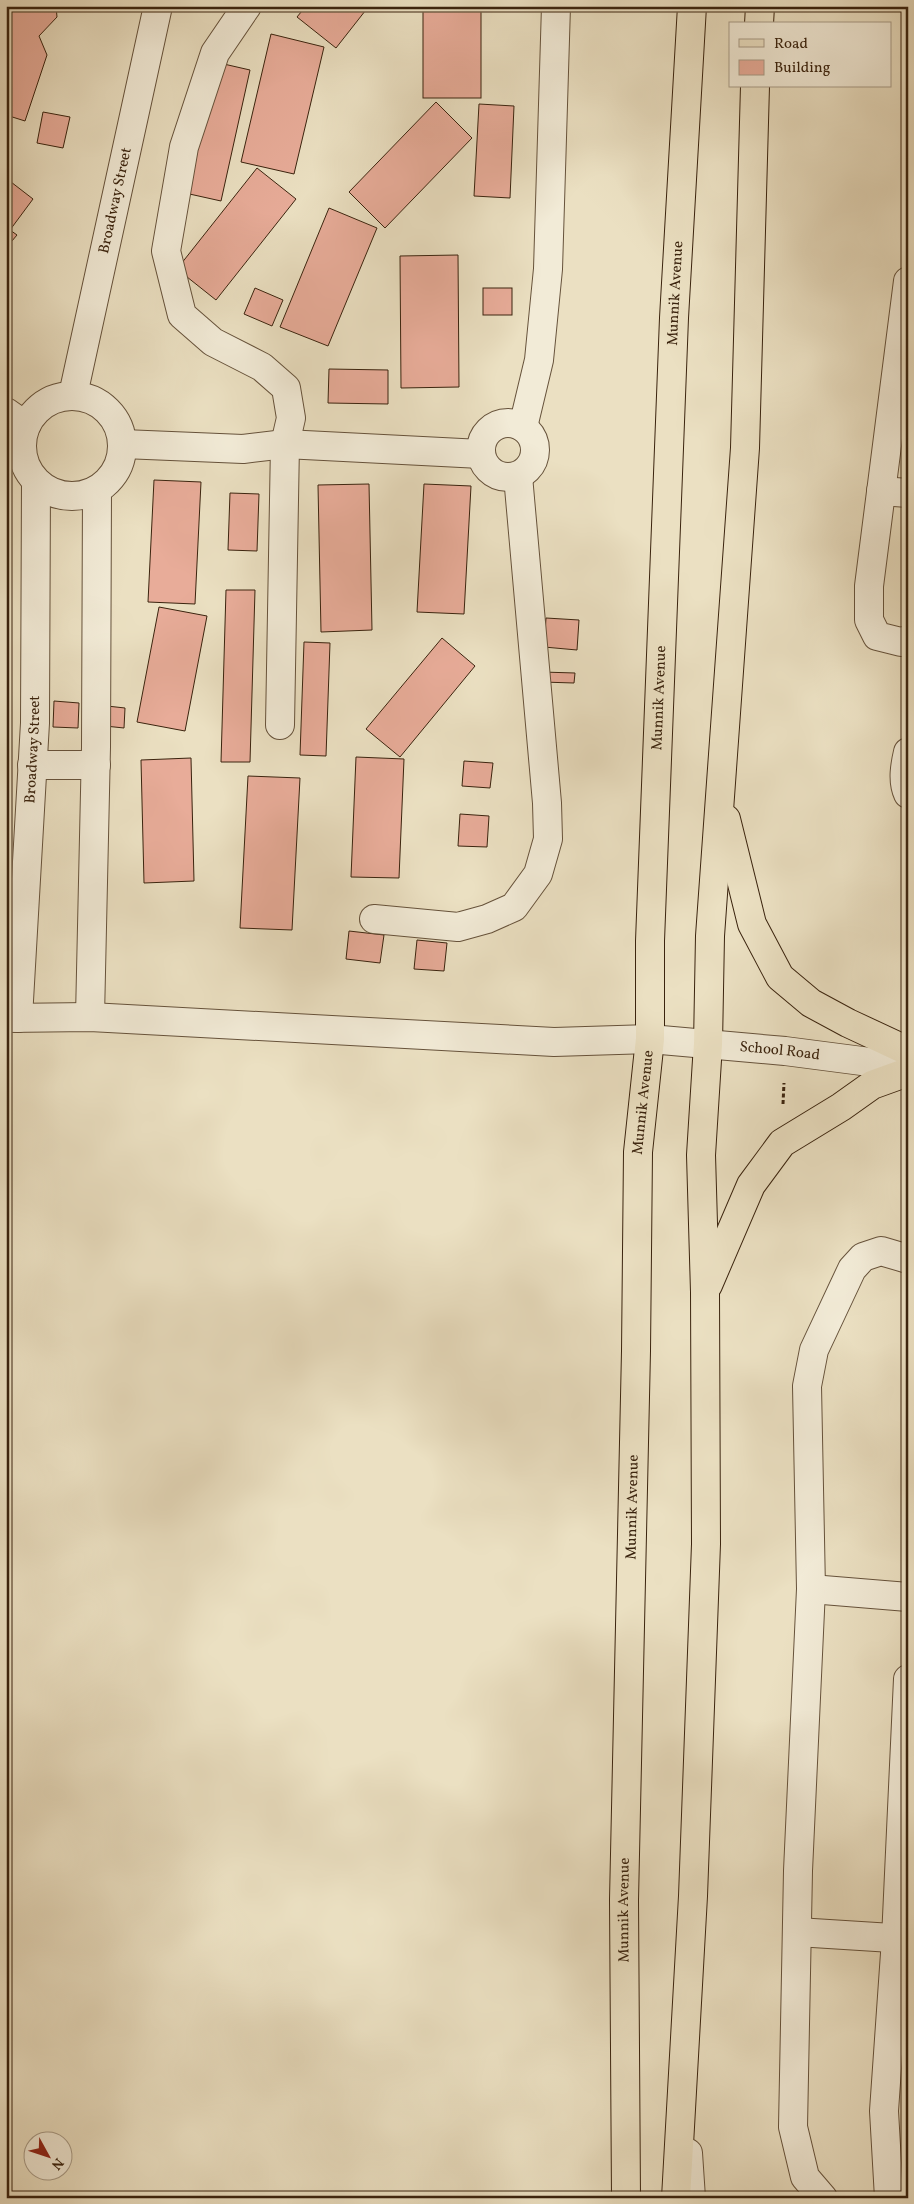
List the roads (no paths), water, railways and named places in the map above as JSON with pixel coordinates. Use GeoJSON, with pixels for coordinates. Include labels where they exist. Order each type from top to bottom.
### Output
{"type":"FeatureCollection","features":[{"type":"Feature","properties":{"kind":"main road","name":"Munnik Avenue"},"geometry":{"type":"LineString","coordinates":[[626,2198],[624,1900],[636,1351],[638,1152],[650,1039],[650,941],[673,358],[692,6]]}},
{"type":"Feature","properties":{"kind":"main road"},"geometry":{"type":"LineString","coordinates":[[759,22],[760,6]]}},
{"type":"Feature","properties":{"kind":"main road"},"geometry":{"type":"LineString","coordinates":[[676,2198],[684,2080],[706,1544],[705,1292],[701,1155],[708,1044],[710,936],[745,448],[755,88]]}},
{"type":"Feature","properties":{"kind":"main road"},"geometry":{"type":"LineString","coordinates":[[720,798],[752,924],[780,977],[811,1003],[848,1023],[908,1050]]}},
{"type":"Feature","properties":{"kind":"main road"},"geometry":{"type":"LineString","coordinates":[[705,1292],[751,1185],[782,1143],[841,1107],[872,1085],[908,1072]]}},
{"type":"Feature","properties":{"kind":"street","name":"Broadway Street"},"geometry":{"type":"LineString","coordinates":[[73,395],[158,6]]}},
{"type":"Feature","properties":{"kind":"street"},"geometry":{"type":"LineString","coordinates":[[247,6],[215,53],[212,62],[184,147],[166,251],[182,315],[213,342],[262,367],[286,388],[290,418],[286,444],[280,725]]}},
{"type":"Feature","properties":{"kind":"street"},"geometry":{"type":"LineString","coordinates":[[523,427],[539,360],[548,269],[556,6]]}},
{"type":"Feature","properties":{"kind":"street"},"geometry":{"type":"LineString","coordinates":[[907,294],[900,400],[881,491],[869,586],[869,620],[877,636],[901,642],[908,640]]}},
{"type":"Feature","properties":{"kind":"street"},"geometry":{"type":"LineString","coordinates":[[73,395],[92,399],[108,410],[119,425],[123,444],[120,464],[107,483],[97,490],[82,495],[66,496],[49,491],[36,482],[28,469],[22,455],[22,440],[16,419],[34,413],[45,403],[58,397],[73,395]]}},
{"type":"Feature","properties":{"kind":"street"},"geometry":{"type":"LineString","coordinates":[[512,422],[523,427],[532,435],[536,447],[535,459],[528,470],[518,476],[505,478],[493,474],[485,465],[481,454],[482,441],[489,431],[499,424],[512,422]]}},
{"type":"Feature","properties":{"kind":"street"},"geometry":{"type":"LineString","coordinates":[[123,444],[243,449],[286,444],[481,454]]}},
{"type":"Feature","properties":{"kind":"street"},"geometry":{"type":"LineString","coordinates":[[374,919],[458,927],[487,920],[514,907],[538,874],[548,839],[547,803],[518,476]]}},
{"type":"Feature","properties":{"kind":"street","name":"Broadway Street"},"geometry":{"type":"LineString","coordinates":[[12,1018],[35,716],[36,482]]}},
{"type":"Feature","properties":{"kind":"street"},"geometry":{"type":"LineString","coordinates":[[90,1018],[96,765],[97,490]]}},
{"type":"Feature","properties":{"kind":"street"},"geometry":{"type":"LineString","coordinates":[[881,491],[908,493]]}},
{"type":"Feature","properties":{"kind":"street"},"geometry":{"type":"LineString","coordinates":[[908,752],[905,772],[905,787],[908,794]]}},
{"type":"Feature","properties":{"kind":"street"},"geometry":{"type":"LineString","coordinates":[[32,765],[96,765]]}},
{"type":"Feature","properties":{"kind":"street","name":"School Road"},"geometry":{"type":"LineString","coordinates":[[12,1018],[90,1018],[554,1042],[650,1039],[785,1051],[908,1067]]}},
{"type":"Feature","properties":{"kind":"street"},"geometry":{"type":"LineString","coordinates":[[823,2198],[805,2177],[793,2127],[798,1871],[811,1589],[807,1386],[814,1350],[852,1269],[863,1256],[881,1251],[908,1259]]}},
{"type":"Feature","properties":{"kind":"street"},"geometry":{"type":"LineString","coordinates":[[811,1589],[908,1597]]}},
{"type":"Feature","properties":{"kind":"street"},"geometry":{"type":"LineString","coordinates":[[889,2198],[884,2110],[902,1939],[908,1679]]}},
{"type":"Feature","properties":{"kind":"street"},"geometry":{"type":"LineString","coordinates":[[797,1932],[902,1939]]}},
{"type":"Feature","properties":{"kind":"street"},"geometry":{"type":"LineString","coordinates":[[684,2080],[691,2198]]}}]}
